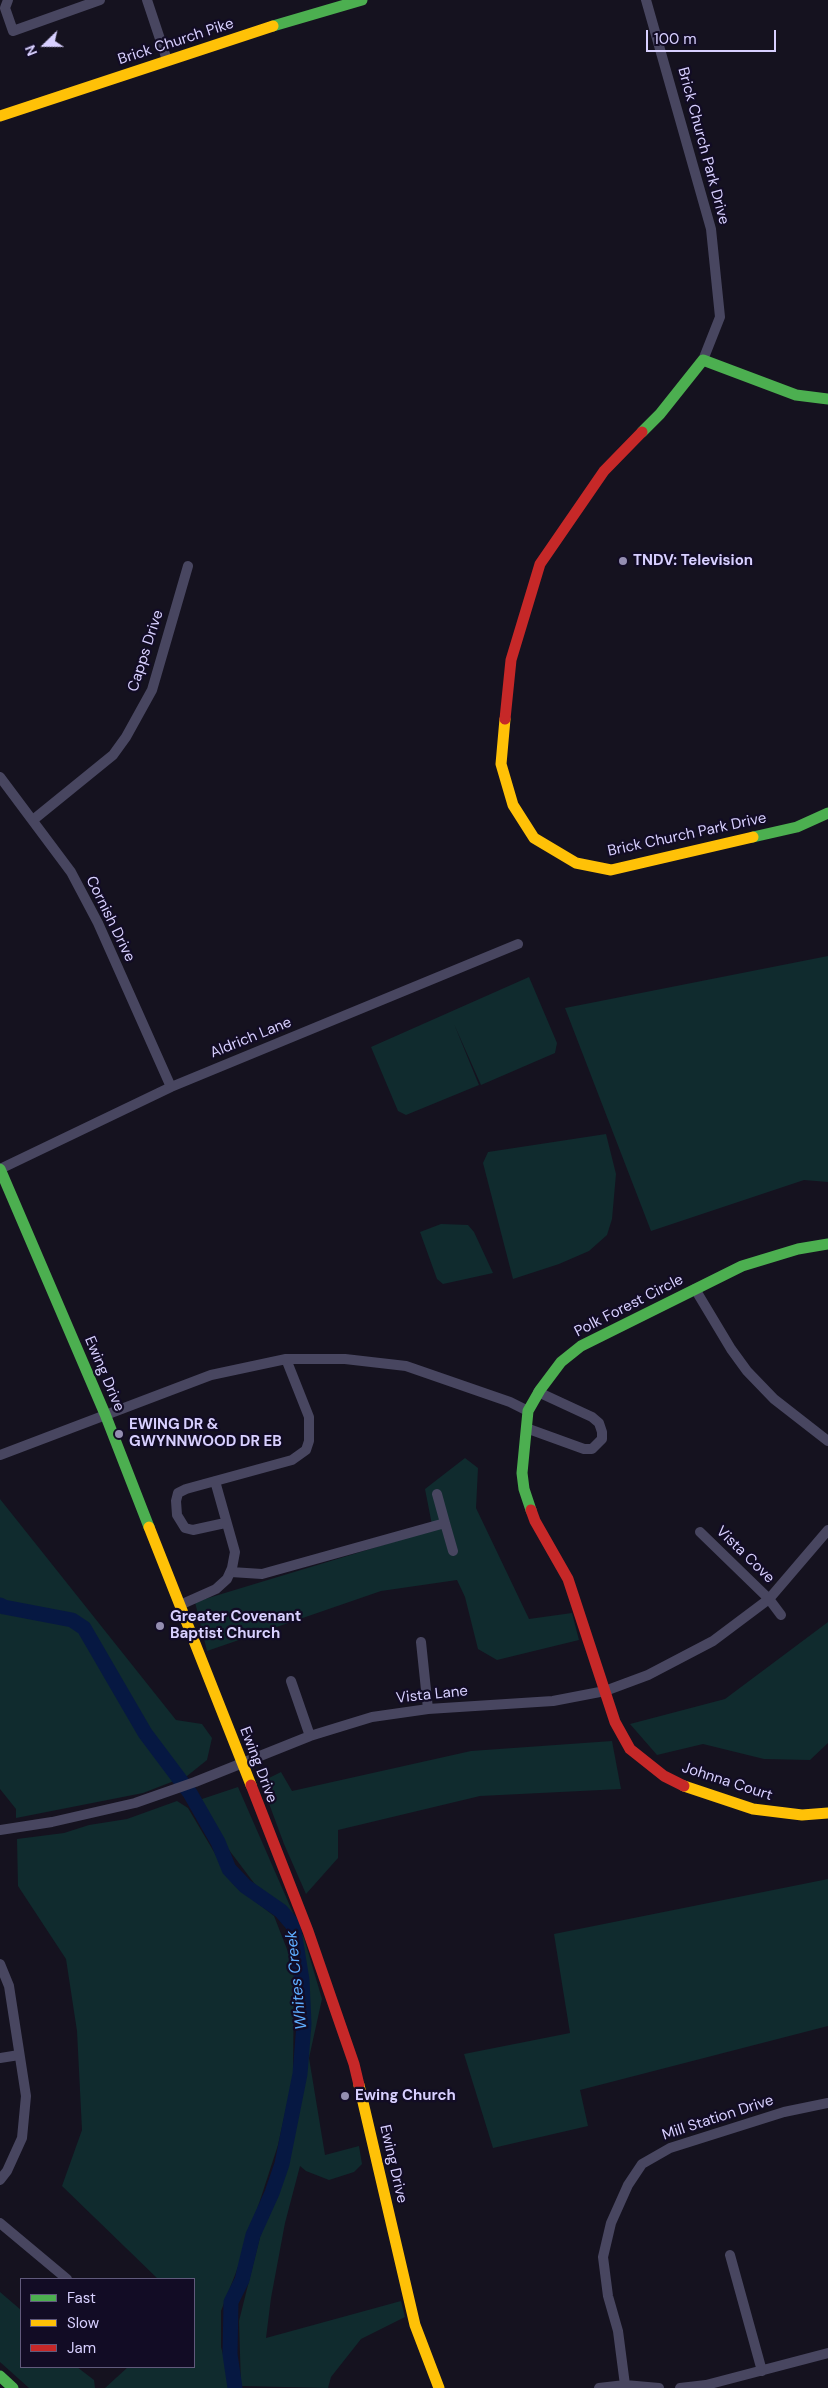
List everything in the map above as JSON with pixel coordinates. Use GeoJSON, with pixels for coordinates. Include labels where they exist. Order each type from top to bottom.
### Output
{"type":"FeatureCollection","features":[{"type":"Feature","properties":{"kind":"main road","name":"Brick Church Pike"},"geometry":{"type":"LineString","coordinates":[[0,116],[167,60],[362,0]]}},
{"type":"Feature","properties":{"kind":"main road"},"geometry":{"type":"LineString","coordinates":[[704,360],[796,395],[828,399]]}},
{"type":"Feature","properties":{"kind":"main road","name":"Brick Church Park Drive"},"geometry":{"type":"LineString","coordinates":[[704,360],[660,414],[604,471],[540,564],[511,660],[501,764],[513,805],[534,838],[576,862],[611,870],[797,827],[828,813]]}},
{"type":"Feature","properties":{"kind":"main road","name":"Ewing Drive"},"geometry":{"type":"LineString","coordinates":[[0,1169],[105,1414],[241,1764],[308,1930],[354,2064],[411,2307],[426,2355],[439,2388]]}},
{"type":"Feature","properties":{"kind":"main road","name":"Polk Forest Circle"},"geometry":{"type":"LineString","coordinates":[[522,1473],[528,1411],[538,1392],[561,1362],[581,1346],[742,1266],[798,1249],[828,1244]]}},
{"type":"Feature","properties":{"kind":"main road","name":"Johnna Court"},"geometry":{"type":"LineString","coordinates":[[522,1473],[524,1489],[535,1521],[568,1579],[622,1737],[635,1754],[664,1776],[696,1791],[754,1809],[802,1815],[828,1813]]}},
{"type":"Feature","properties":{"kind":"main road"},"geometry":{"type":"LineString","coordinates":[[0,2376],[13,2388]]}},
{"type":"Feature","properties":{"kind":"street"},"geometry":{"type":"LineString","coordinates":[[8,0],[5,8],[13,31],[100,0]]}},
{"type":"Feature","properties":{"kind":"street"},"geometry":{"type":"LineString","coordinates":[[147,0],[167,60]]}},
{"type":"Feature","properties":{"kind":"street","name":"Brick Church Park Drive"},"geometry":{"type":"LineString","coordinates":[[646,0],[711,229],[720,317],[704,360]]}},
{"type":"Feature","properties":{"kind":"street","name":"Capps Drive"},"geometry":{"type":"LineString","coordinates":[[32,820],[113,755],[126,737],[152,690],[188,566]]}},
{"type":"Feature","properties":{"kind":"street","name":"Cornish Drive"},"geometry":{"type":"LineString","coordinates":[[0,777],[71,872],[98,923],[171,1087]]}},
{"type":"Feature","properties":{"kind":"street","name":"Aldrich Lane"},"geometry":{"type":"LineString","coordinates":[[0,1169],[171,1087],[518,944]]}},
{"type":"Feature","properties":{"kind":"street"},"geometry":{"type":"LineString","coordinates":[[696,1289],[731,1349],[747,1371],[774,1399],[828,1441]]}},
{"type":"Feature","properties":{"kind":"street"},"geometry":{"type":"LineString","coordinates":[[225,1523],[193,1530],[185,1528],[176,1515],[178,1493],[186,1489],[292,1460],[306,1450],[310,1442],[309,1417],[286,1359]]}},
{"type":"Feature","properties":{"kind":"street"},"geometry":{"type":"LineString","coordinates":[[0,1455],[211,1375],[286,1359],[345,1359],[406,1366],[510,1402],[528,1411]]}},
{"type":"Feature","properties":{"kind":"street"},"geometry":{"type":"LineString","coordinates":[[526,1428],[584,1449],[592,1449],[602,1439],[599,1423],[592,1417],[538,1392]]}},
{"type":"Feature","properties":{"kind":"street"},"geometry":{"type":"LineString","coordinates":[[180,1605],[216,1589],[227,1579],[231,1572],[235,1552],[225,1523],[215,1481]]}},
{"type":"Feature","properties":{"kind":"street"},"geometry":{"type":"LineString","coordinates":[[437,1494],[454,1551]]}},
{"type":"Feature","properties":{"kind":"street"},"geometry":{"type":"LineString","coordinates":[[231,1572],[262,1574],[445,1523]]}},
{"type":"Feature","properties":{"kind":"street","name":"Vista Lane"},"geometry":{"type":"LineString","coordinates":[[0,1830],[52,1822],[135,1803],[195,1782],[310,1736],[372,1717],[428,1709],[553,1701],[605,1691],[648,1675],[712,1641],[769,1599],[828,1530]]}},
{"type":"Feature","properties":{"kind":"street","name":"Vista Cove"},"geometry":{"type":"LineString","coordinates":[[700,1532],[769,1599],[781,1615]]}},
{"type":"Feature","properties":{"kind":"street"},"geometry":{"type":"LineString","coordinates":[[421,1642],[428,1709]]}},
{"type":"Feature","properties":{"kind":"street"},"geometry":{"type":"LineString","coordinates":[[291,1681],[310,1736]]}},
{"type":"Feature","properties":{"kind":"street"},"geometry":{"type":"LineString","coordinates":[[0,1964],[9,1986],[26,2096],[22,2138],[7,2171],[0,2180]]}},
{"type":"Feature","properties":{"kind":"street"},"geometry":{"type":"LineString","coordinates":[[0,2058],[20,2055]]}},
{"type":"Feature","properties":{"kind":"street","name":"Mill Station Drive"},"geometry":{"type":"LineString","coordinates":[[625,2384],[618,2331],[608,2296],[603,2257],[611,2222],[628,2185],[642,2164],[670,2148],[784,2112],[828,2103]]}},
{"type":"Feature","properties":{"kind":"street"},"geometry":{"type":"LineString","coordinates":[[0,2223],[66,2278]]}},
{"type":"Feature","properties":{"kind":"street"},"geometry":{"type":"LineString","coordinates":[[730,2255],[762,2371]]}},
{"type":"Feature","properties":{"kind":"street"},"geometry":{"type":"LineString","coordinates":[[680,2388],[706,2385],[828,2353]]}},
{"type":"Feature","properties":{"kind":"street"},"geometry":{"type":"LineString","coordinates":[[599,2388],[625,2384],[659,2388]]}},
{"type":"Feature","properties":{"kind":"green space"},"geometry":{"type":"Polygon","coordinates":[[[828,956],[828,1182],[804,1180],[651,1231],[565,1008],[828,956]]]}},
{"type":"Feature","properties":{"kind":"green space"},"geometry":{"type":"Polygon","coordinates":[[[529,977],[557,1043],[555,1053],[481,1085],[454,1024],[479,1085],[406,1115],[398,1111],[371,1047],[529,977]]]}},
{"type":"Feature","properties":{"kind":"green space"},"geometry":{"type":"Polygon","coordinates":[[[606,1134],[616,1174],[612,1219],[607,1235],[589,1251],[559,1264],[513,1279],[483,1163],[488,1152],[606,1134]]]}},
{"type":"Feature","properties":{"kind":"green space"},"geometry":{"type":"Polygon","coordinates":[[[441,1224],[468,1225],[474,1232],[493,1273],[443,1284],[437,1279],[420,1232],[441,1224]]]}},
{"type":"Feature","properties":{"kind":"green space"},"geometry":{"type":"Polygon","coordinates":[[[465,1458],[478,1468],[476,1508],[529,1619],[572,1613],[579,1640],[497,1660],[478,1649],[465,1597],[457,1580],[381,1591],[207,1651],[195,1602],[433,1530],[425,1489],[465,1458]]]}},
{"type":"Feature","properties":{"kind":"green space"},"geometry":{"type":"Polygon","coordinates":[[[0,1499],[176,1720],[202,1724],[212,1738],[207,1760],[187,1776],[143,1793],[16,1818],[16,1809],[0,1789],[0,1499]]]}},
{"type":"Feature","properties":{"kind":"green space"},"geometry":{"type":"Polygon","coordinates":[[[828,1622],[828,1743],[810,1760],[764,1759],[703,1744],[657,1755],[630,1724],[725,1699],[828,1622]]]}},
{"type":"Feature","properties":{"kind":"green space"},"geometry":{"type":"Polygon","coordinates":[[[612,1741],[621,1789],[480,1796],[338,1830],[338,1858],[306,1894],[284,1844],[261,1782],[281,1772],[292,1791],[471,1751],[612,1741]]]}},
{"type":"Feature","properties":{"kind":"green space"},"geometry":{"type":"Polygon","coordinates":[[[238,1787],[304,1938],[322,1999],[309,2058],[325,2155],[359,2146],[362,2164],[354,2172],[329,2180],[306,2171],[300,2166],[285,2223],[271,2298],[266,2338],[401,2301],[405,2317],[361,2339],[331,2377],[328,2388],[241,2386],[239,2321],[260,2237],[290,2154],[305,2070],[309,1999],[301,1941],[291,1916],[257,1887],[220,1838],[199,1800],[238,1787]]]}},
{"type":"Feature","properties":{"kind":"green space"},"geometry":{"type":"Polygon","coordinates":[[[177,1801],[188,1808],[233,1884],[274,1916],[294,1967],[293,2077],[278,2145],[240,2262],[221,2311],[221,2347],[232,2388],[105,2388],[127,2368],[195,2368],[195,2278],[157,2278],[62,2186],[82,2130],[77,2031],[66,1959],[18,1886],[17,1839],[64,1833],[89,1825],[127,1819],[177,1801]]]}},
{"type":"Feature","properties":{"kind":"green space"},"geometry":{"type":"Polygon","coordinates":[[[828,1879],[828,2026],[580,2090],[588,2126],[493,2148],[464,2054],[570,2033],[554,1934],[828,1879]]]}},
{"type":"Feature","properties":{"kind":"green space"},"geometry":{"type":"Polygon","coordinates":[[[0,2292],[20,2309],[20,2368],[78,2368],[94,2380],[95,2388],[29,2388],[0,2362],[0,2292]]]}},
{"type":"Feature","properties":{"kind":"waterway","name":"Whites Creek"},"geometry":{"type":"LineString","coordinates":[[0,1605],[72,1620],[84,1628],[145,1733],[190,1793],[218,1842],[229,1869],[245,1886],[281,1911],[293,1925],[302,1980],[304,2024],[300,2074],[282,2164],[272,2193],[253,2235],[242,2280],[231,2302],[230,2354],[235,2388]]}},
{"type":"Feature","properties":{"kind":"traffic: fast"},"geometry":{"type":"LineString","coordinates":[[273,26],[362,0]]}},
{"type":"Feature","properties":{"kind":"traffic: fast"},"geometry":{"type":"LineString","coordinates":[[642,432],[660,414],[703,360],[796,395],[828,399]]}},
{"type":"Feature","properties":{"kind":"traffic: fast"},"geometry":{"type":"LineString","coordinates":[[753,837],[797,827],[828,813]]}},
{"type":"Feature","properties":{"kind":"traffic: fast"},"geometry":{"type":"LineString","coordinates":[[0,1169],[105,1414],[149,1527]]}},
{"type":"Feature","properties":{"kind":"traffic: fast"},"geometry":{"type":"LineString","coordinates":[[531,1510],[524,1489],[522,1473],[528,1411],[540,1390],[561,1362],[581,1346],[742,1266],[798,1249],[828,1244]]}},
{"type":"Feature","properties":{"kind":"traffic: fast"},"geometry":{"type":"LineString","coordinates":[[0,2376],[13,2388]]}},
{"type":"Feature","properties":{"kind":"traffic: slow"},"geometry":{"type":"LineString","coordinates":[[0,116],[273,26]]}},
{"type":"Feature","properties":{"kind":"traffic: slow"},"geometry":{"type":"LineString","coordinates":[[505,719],[501,764],[513,805],[534,838],[576,863],[611,870],[753,837]]}},
{"type":"Feature","properties":{"kind":"traffic: slow"},"geometry":{"type":"LineString","coordinates":[[149,1527],[251,1785]]}},
{"type":"Feature","properties":{"kind":"traffic: slow"},"geometry":{"type":"LineString","coordinates":[[684,1786],[753,1809],[802,1815],[828,1813]]}},
{"type":"Feature","properties":{"kind":"traffic: slow"},"geometry":{"type":"LineString","coordinates":[[359,2085],[415,2325],[439,2388]]}},
{"type":"Feature","properties":{"kind":"traffic: jam"},"geometry":{"type":"LineString","coordinates":[[505,719],[511,660],[540,564],[604,471],[642,432]]}},
{"type":"Feature","properties":{"kind":"traffic: jam"},"geometry":{"type":"LineString","coordinates":[[531,1510],[535,1521],[568,1579],[615,1722],[630,1749],[664,1776],[684,1786]]}},
{"type":"Feature","properties":{"kind":"traffic: jam"},"geometry":{"type":"LineString","coordinates":[[251,1785],[308,1931],[354,2064],[359,2085]]}},
{"type":"Feature","properties":{"kind":"place","name":"TNDV: Television"},"geometry":{"type":"Point","coordinates":[623,561]}},
{"type":"Feature","properties":{"kind":"place","name":"EWING DR & GWYNNWOOD DR EB"},"geometry":{"type":"Point","coordinates":[119,1434]}},
{"type":"Feature","properties":{"kind":"place","name":"Greater Covenant Baptist Church"},"geometry":{"type":"Point","coordinates":[160,1626]}},
{"type":"Feature","properties":{"kind":"place","name":"Ewing Church"},"geometry":{"type":"Point","coordinates":[345,2096]}}]}
